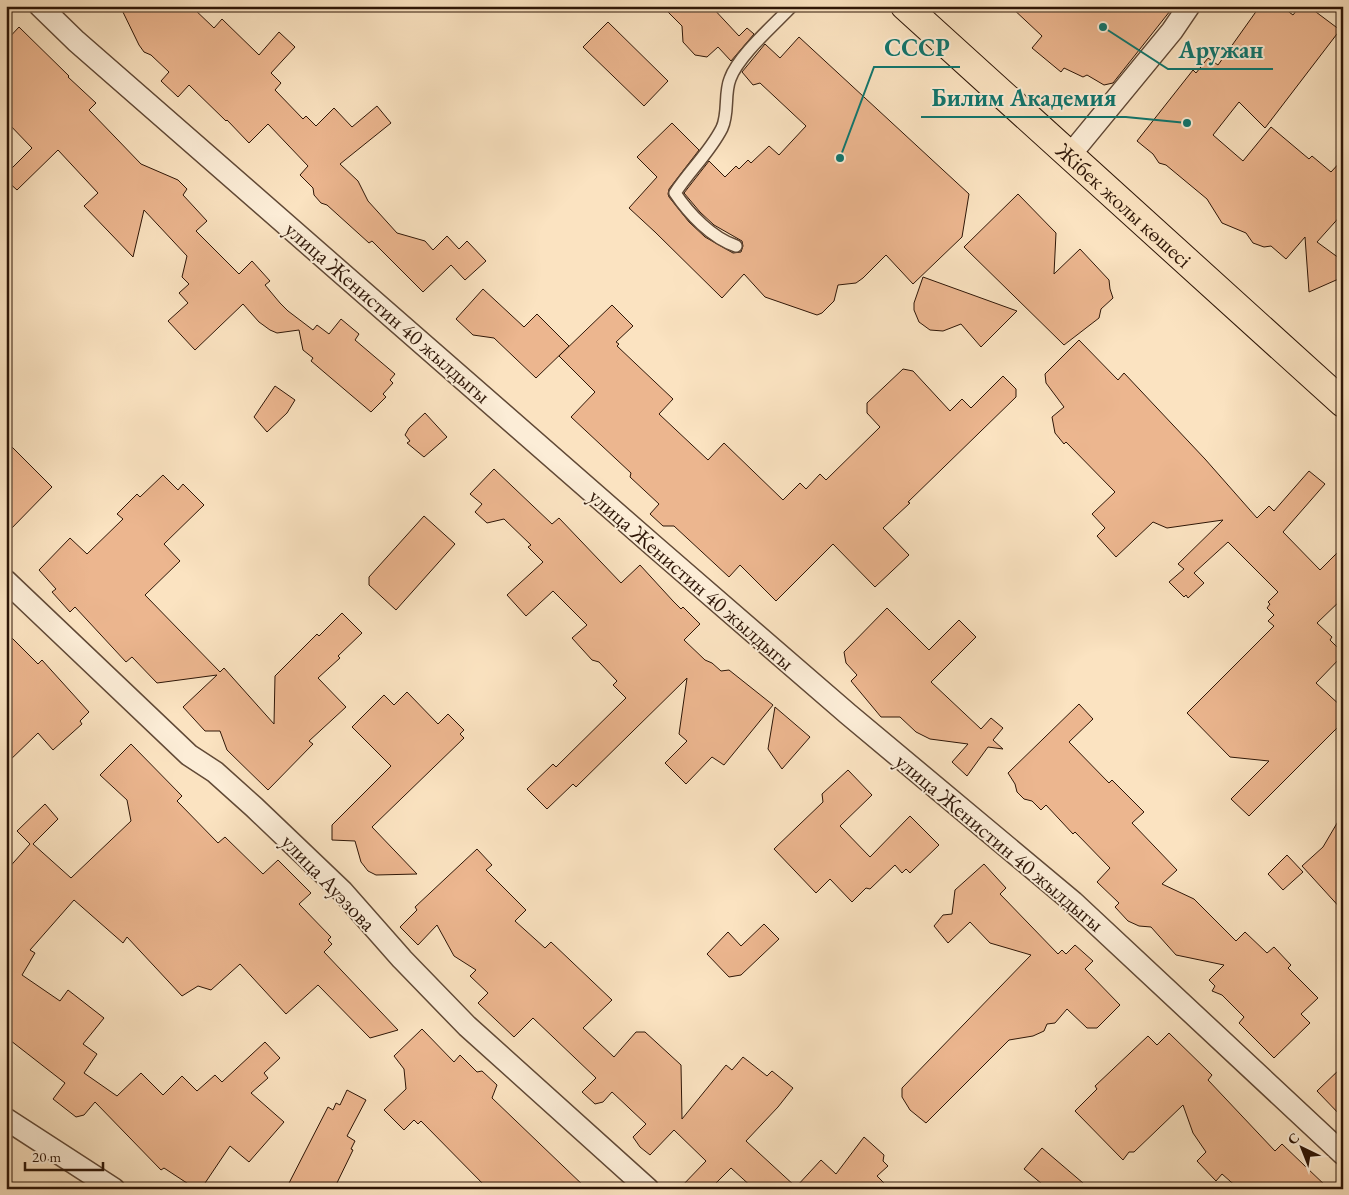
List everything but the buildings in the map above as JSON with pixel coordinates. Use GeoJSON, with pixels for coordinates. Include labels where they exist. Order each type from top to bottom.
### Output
{"type":"FeatureCollection","features":[{"type":"Feature","properties":{"kind":"highway","name":"Жібек жолы көшесі"},"geometry":{"type":"LineString","coordinates":[[906,6],[1343,403]]}},
{"type":"Feature","properties":{"kind":"street","name":"улица Женистин 40 жылдыгы"},"geometry":{"type":"LineString","coordinates":[[40,6],[83,47],[647,541],[848,714],[1073,902],[1343,1154]]}},
{"type":"Feature","properties":{"kind":"street"},"geometry":{"type":"LineString","coordinates":[[1070,155],[1172,31],[1189,6]]}},
{"type":"Feature","properties":{"kind":"street","name":"улица Ауэзова"},"geometry":{"type":"LineString","coordinates":[[6,581],[189,755],[215,772],[254,807],[342,892],[402,959],[467,1026],[648,1189]]}},
{"type":"Feature","properties":{"kind":"street"},"geometry":{"type":"LineString","coordinates":[[7,1120],[114,1189]]}},
{"type":"Feature","properties":{"kind":"lane"},"geometry":{"type":"LineString","coordinates":[[736,246],[728,243],[694,218],[675,193],[710,148],[723,126],[730,79],[742,59],[792,6]]}},
{"type":"Feature","properties":{"kind":"place","name":"Аружан"},"geometry":{"type":"Point","coordinates":[1103,27]}},
{"type":"Feature","properties":{"kind":"place","name":"Билим Академия"},"geometry":{"type":"Point","coordinates":[1187,123]}},
{"type":"Feature","properties":{"kind":"place","name":"СССР"},"geometry":{"type":"Point","coordinates":[840,158]}}]}
